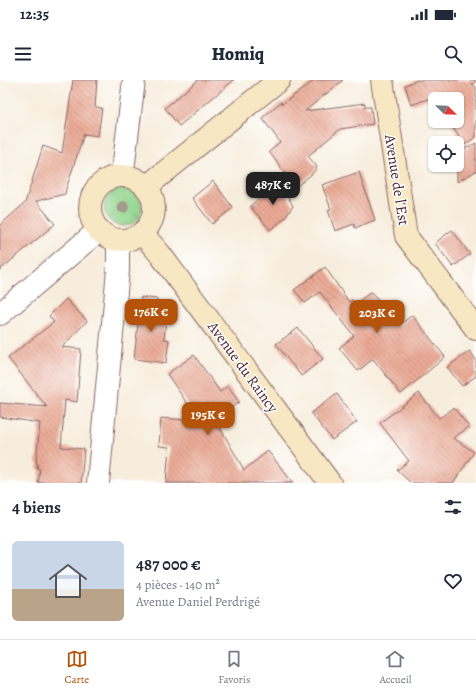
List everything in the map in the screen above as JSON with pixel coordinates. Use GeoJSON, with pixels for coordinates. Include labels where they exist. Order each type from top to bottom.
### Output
{"type":"FeatureCollection","features":[{"type":"Feature","properties":{"kind":"street"},"geometry":{"type":"LineString","coordinates":[[121,176],[134,80]]}},
{"type":"Feature","properties":{"kind":"street"},"geometry":{"type":"LineString","coordinates":[[146,187],[279,80]]}},
{"type":"Feature","properties":{"kind":"street","name":"Avenue de l'Est"},"geometry":{"type":"LineString","coordinates":[[382,80],[406,236],[476,329]]}},
{"type":"Feature","properties":{"kind":"street"},"geometry":{"type":"LineString","coordinates":[[121,176],[130,177],[139,181],[146,187],[151,196],[153,215],[149,225],[135,237],[127,240],[108,235],[93,221],[90,211],[91,201],[95,191],[102,183],[111,178],[121,176]]}},
{"type":"Feature","properties":{"kind":"street","name":"Avenue du Raincy"},"geometry":{"type":"LineString","coordinates":[[142,232],[160,254],[330,483]]}},
{"type":"Feature","properties":{"kind":"street"},"geometry":{"type":"LineString","coordinates":[[0,314],[108,235]]}},
{"type":"Feature","properties":{"kind":"street"},"geometry":{"type":"LineString","coordinates":[[98,483],[118,270],[108,235]]}},
{"type":"Feature","properties":{"kind":"green space"},"geometry":{"type":"Polygon","coordinates":[[[123,188],[136,194],[142,207],[136,220],[123,226],[110,220],[104,207],[110,194],[123,188]]]}},
{"type":"Feature","properties":{"kind":"building"},"geometry":{"type":"Polygon","coordinates":[[[73,80],[97,80],[95,107],[102,108],[98,136],[84,134],[65,194],[36,201],[55,224],[0,270],[0,225],[25,203],[43,146],[62,153],[73,80]]]}},
{"type":"Feature","properties":{"kind":"building"},"geometry":{"type":"Polygon","coordinates":[[[198,80],[234,80],[179,126],[165,108],[198,80]]]}},
{"type":"Feature","properties":{"kind":"building"},"geometry":{"type":"Polygon","coordinates":[[[315,80],[343,80],[305,111],[365,103],[365,107],[371,107],[373,124],[340,129],[308,156],[317,167],[313,173],[296,187],[269,152],[280,142],[262,118],[281,102],[282,104],[315,80]]]}},
{"type":"Feature","properties":{"kind":"building"},"geometry":{"type":"Polygon","coordinates":[[[418,80],[475,80],[475,83],[472,84],[476,87],[476,137],[464,145],[464,136],[458,136],[453,128],[464,128],[464,92],[428,92],[428,99],[411,105],[405,85],[418,80]]]}},
{"type":"Feature","properties":{"kind":"building"},"geometry":{"type":"Polygon","coordinates":[[[476,143],[476,171],[457,182],[457,172],[464,172],[464,149],[476,143]]]}},
{"type":"Feature","properties":{"kind":"building"},"geometry":{"type":"Polygon","coordinates":[[[359,172],[375,220],[355,228],[354,224],[335,231],[328,210],[331,209],[322,185],[359,172]]]}},
{"type":"Feature","properties":{"kind":"building"},"geometry":{"type":"Polygon","coordinates":[[[213,181],[233,208],[212,224],[192,198],[213,181]]]}},
{"type":"Feature","properties":{"kind":"building"},"geometry":{"type":"Polygon","coordinates":[[[279,182],[293,206],[285,218],[270,230],[250,206],[279,182]]]}},
{"type":"Feature","properties":{"kind":"building"},"geometry":{"type":"Polygon","coordinates":[[[452,230],[470,254],[453,267],[435,243],[452,230]]]}},
{"type":"Feature","properties":{"kind":"building"},"geometry":{"type":"Polygon","coordinates":[[[325,267],[349,302],[352,300],[355,304],[371,292],[399,326],[412,315],[445,357],[401,394],[373,359],[358,371],[339,348],[354,336],[320,292],[305,303],[294,290],[325,267]]]}},
{"type":"Feature","properties":{"kind":"building"},"geometry":{"type":"Polygon","coordinates":[[[141,297],[157,299],[156,308],[167,309],[164,339],[169,340],[166,363],[134,359],[141,297]]]}},
{"type":"Feature","properties":{"kind":"building"},"geometry":{"type":"Polygon","coordinates":[[[66,299],[87,321],[62,347],[81,349],[77,402],[65,400],[61,447],[84,449],[81,483],[38,483],[40,469],[37,469],[38,464],[36,463],[40,423],[0,417],[0,403],[47,407],[8,358],[54,322],[49,316],[66,299]]]}},
{"type":"Feature","properties":{"kind":"building"},"geometry":{"type":"Polygon","coordinates":[[[298,328],[323,359],[301,376],[276,344],[298,328]]]}},
{"type":"Feature","properties":{"kind":"building"},"geometry":{"type":"Polygon","coordinates":[[[470,351],[476,360],[476,376],[462,386],[447,367],[470,351]]]}},
{"type":"Feature","properties":{"kind":"building"},"geometry":{"type":"Polygon","coordinates":[[[194,355],[220,392],[228,386],[239,402],[213,422],[217,422],[244,470],[268,451],[293,483],[166,483],[169,447],[159,446],[161,418],[199,421],[167,374],[194,355]]]}},
{"type":"Feature","properties":{"kind":"building"},"geometry":{"type":"Polygon","coordinates":[[[419,393],[439,418],[454,408],[469,427],[453,438],[474,452],[453,483],[411,483],[397,470],[409,461],[380,423],[419,393]]]}},
{"type":"Feature","properties":{"kind":"building"},"geometry":{"type":"Polygon","coordinates":[[[337,394],[357,422],[332,440],[311,413],[337,394]]]}}]}
